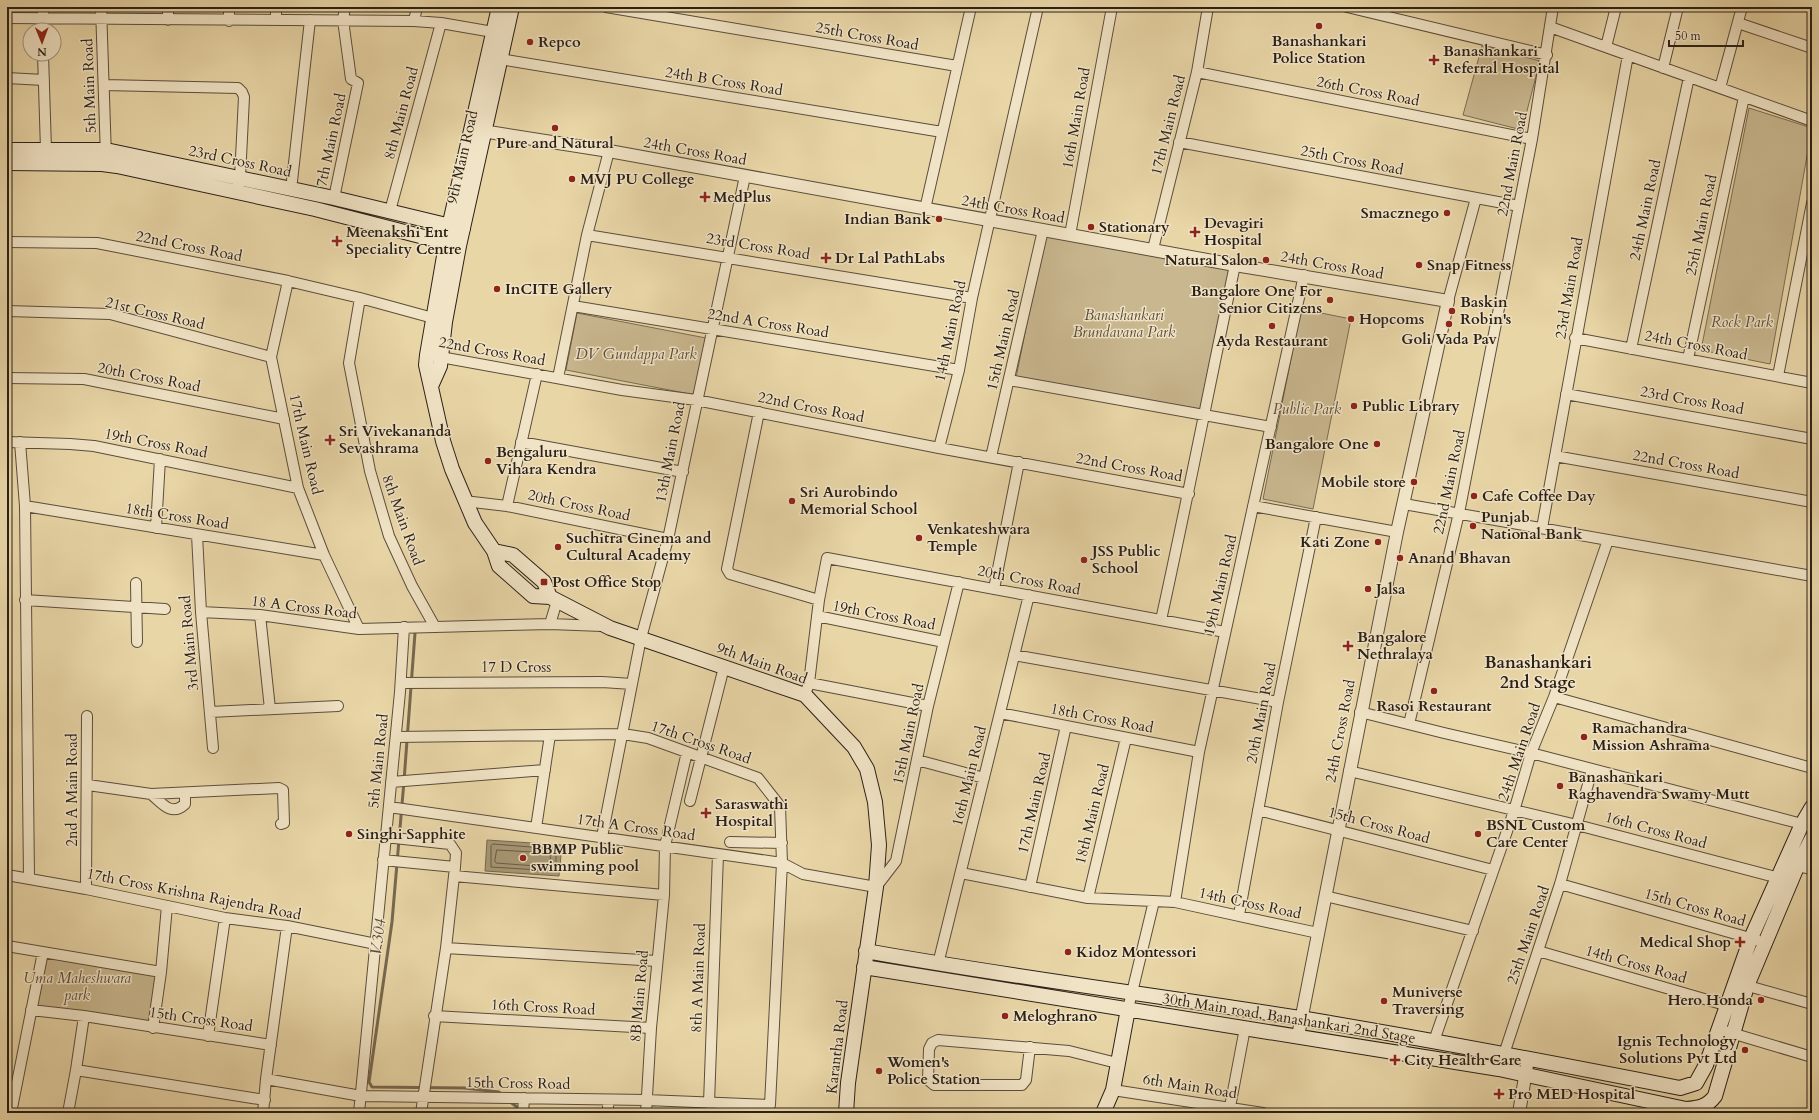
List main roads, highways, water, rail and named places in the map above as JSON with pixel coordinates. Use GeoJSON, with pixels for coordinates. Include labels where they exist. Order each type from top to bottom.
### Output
{"type":"FeatureCollection","features":[{"type":"Feature","properties":{"kind":"main road","name":"9th Main Road"},"geometry":{"type":"LineString","coordinates":[[499,7],[471,129],[453,244],[433,318],[426,365],[432,384],[443,441],[464,501],[475,523],[494,551],[499,566],[533,596],[554,599],[606,626],[724,667],[807,689],[854,747],[867,769],[875,802],[879,845],[876,887],[861,985]]}},
{"type":"Feature","properties":{"kind":"main road","name":"9th Main Road"},"geometry":{"type":"LineString","coordinates":[[456,228],[486,131],[512,7]]}},
{"type":"Feature","properties":{"kind":"main road","name":"23rd Cross Road"},"geometry":{"type":"LineString","coordinates":[[7,150],[106,150],[334,198],[456,228]]}},
{"type":"Feature","properties":{"kind":"main road","name":"23rd Cross Road"},"geometry":{"type":"LineString","coordinates":[[7,163],[106,165],[315,209],[453,244]]}},
{"type":"Feature","properties":{"kind":"main road","name":"9th Main Road"},"geometry":{"type":"LineString","coordinates":[[432,384],[440,366],[453,244]]}},
{"type":"Feature","properties":{"kind":"main road","name":"30th Main road, Banashankari 2nd Stage"},"geometry":{"type":"LineString","coordinates":[[866,951],[938,964],[1301,1018],[1434,1041],[1680,1088],[1689,1086],[1700,1078],[1706,1065],[1726,1006],[1765,943],[1785,879],[1791,865],[1802,824],[1812,807]]}},
{"type":"Feature","properties":{"kind":"main road","name":"30th Main road, Banashankari 2nd Stage"},"geometry":{"type":"LineString","coordinates":[[1791,865],[1812,838]]}},
{"type":"Feature","properties":{"kind":"main road","name":"30th Main road, Banashankari 2nd Stage"},"geometry":{"type":"LineString","coordinates":[[864,967],[1526,1074],[1686,1109],[1700,1108],[1714,1103],[1741,1010],[1741,984],[1751,938],[1785,879]]}},
{"type":"Feature","properties":{"kind":"main road","name":"Karantha Road"},"geometry":{"type":"LineString","coordinates":[[846,1113],[848,1083],[861,985]]}},
{"type":"Feature","properties":{"kind":"main road"},"geometry":{"type":"LineString","coordinates":[[1103,1113],[1113,1090],[1128,1009]]}},
{"type":"Feature","properties":{"kind":"water","name":"BBMP Public swimming pool"},"geometry":{"type":"Polygon","coordinates":[[[487,840],[562,845],[559,876],[485,871],[487,840]]]}},
{"type":"Feature","properties":{"kind":"waterway","name":"V304"},"geometry":{"type":"LineString","coordinates":[[415,633],[392,922],[369,1082],[372,1087],[464,1088],[499,1092],[502,1095]]}},
{"type":"Feature","properties":{"kind":"waterway","name":"V304"},"geometry":{"type":"LineString","coordinates":[[509,1101],[517,1107],[520,1113]]}},
{"type":"Feature","properties":{"kind":"place","name":"Banashankari Police Station"},"geometry":{"type":"Point","coordinates":[1319,26]}},
{"type":"Feature","properties":{"kind":"place","name":"Repco"},"geometry":{"type":"Point","coordinates":[530,42]}},
{"type":"Feature","properties":{"kind":"place","name":"Banashankari Referral Hospital"},"geometry":{"type":"Point","coordinates":[1434,60]}},
{"type":"Feature","properties":{"kind":"place","name":"Pure and Natural"},"geometry":{"type":"Point","coordinates":[555,128]}},
{"type":"Feature","properties":{"kind":"place","name":"MVJ PU College"},"geometry":{"type":"Point","coordinates":[572,179]}},
{"type":"Feature","properties":{"kind":"place","name":"MedPlus"},"geometry":{"type":"Point","coordinates":[705,197]}},
{"type":"Feature","properties":{"kind":"place","name":"Smacznego"},"geometry":{"type":"Point","coordinates":[1447,213]}},
{"type":"Feature","properties":{"kind":"place","name":"Indian Bank"},"geometry":{"type":"Point","coordinates":[939,219]}},
{"type":"Feature","properties":{"kind":"place","name":"Stationary"},"geometry":{"type":"Point","coordinates":[1091,227]}},
{"type":"Feature","properties":{"kind":"place","name":"Devagiri Hospital"},"geometry":{"type":"Point","coordinates":[1195,232]}},
{"type":"Feature","properties":{"kind":"place","name":"Meenakshi Ent Speciality Centre"},"geometry":{"type":"Point","coordinates":[337,241]}},
{"type":"Feature","properties":{"kind":"place","name":"Dr Lal PathLabs"},"geometry":{"type":"Point","coordinates":[826,258]}},
{"type":"Feature","properties":{"kind":"place","name":"Natural Salon"},"geometry":{"type":"Point","coordinates":[1266,260]}},
{"type":"Feature","properties":{"kind":"place","name":"Snap Fitness"},"geometry":{"type":"Point","coordinates":[1419,265]}},
{"type":"Feature","properties":{"kind":"place","name":"InCITE Gallery"},"geometry":{"type":"Point","coordinates":[497,289]}},
{"type":"Feature","properties":{"kind":"place","name":"Bangalore One For Senior Citizens"},"geometry":{"type":"Point","coordinates":[1330,300]}},
{"type":"Feature","properties":{"kind":"place","name":"Baskin Robin's"},"geometry":{"type":"Point","coordinates":[1452,311]}},
{"type":"Feature","properties":{"kind":"place","name":"Hopcoms"},"geometry":{"type":"Point","coordinates":[1351,319]}},
{"type":"Feature","properties":{"kind":"place","name":"Goli Vada Pav"},"geometry":{"type":"Point","coordinates":[1449,324]}},
{"type":"Feature","properties":{"kind":"place","name":"Ayda Restaurant"},"geometry":{"type":"Point","coordinates":[1272,326]}},
{"type":"Feature","properties":{"kind":"place","name":"Public Library"},"geometry":{"type":"Point","coordinates":[1354,406]}},
{"type":"Feature","properties":{"kind":"place","name":"Sri Vivekananda Sevashrama"},"geometry":{"type":"Point","coordinates":[330,440]}},
{"type":"Feature","properties":{"kind":"place","name":"Bangalore One"},"geometry":{"type":"Point","coordinates":[1377,444]}},
{"type":"Feature","properties":{"kind":"place","name":"Bengaluru Vihara Kendra"},"geometry":{"type":"Point","coordinates":[488,461]}},
{"type":"Feature","properties":{"kind":"place","name":"Mobile store"},"geometry":{"type":"Point","coordinates":[1414,482]}},
{"type":"Feature","properties":{"kind":"place","name":"Cafe Coffee Day"},"geometry":{"type":"Point","coordinates":[1474,496]}},
{"type":"Feature","properties":{"kind":"place","name":"Sri Aurobindo Memorial School"},"geometry":{"type":"Point","coordinates":[792,501]}},
{"type":"Feature","properties":{"kind":"place","name":"Punjab National Bank"},"geometry":{"type":"Point","coordinates":[1473,526]}},
{"type":"Feature","properties":{"kind":"place","name":"Venkateshwara Temple"},"geometry":{"type":"Point","coordinates":[919,538]}},
{"type":"Feature","properties":{"kind":"place","name":"Kati Zone"},"geometry":{"type":"Point","coordinates":[1378,542]}},
{"type":"Feature","properties":{"kind":"place","name":"Suchitra Cinema and Cultural Academy"},"geometry":{"type":"Point","coordinates":[558,547]}},
{"type":"Feature","properties":{"kind":"place","name":"Anand Bhavan"},"geometry":{"type":"Point","coordinates":[1400,558]}},
{"type":"Feature","properties":{"kind":"place","name":"JSS Public School"},"geometry":{"type":"Point","coordinates":[1084,560]}},
{"type":"Feature","properties":{"kind":"place","name":"Post Office Stop"},"geometry":{"type":"Point","coordinates":[544,582]}},
{"type":"Feature","properties":{"kind":"place","name":"Jalsa"},"geometry":{"type":"Point","coordinates":[1368,589]}},
{"type":"Feature","properties":{"kind":"place","name":"Bangalore Nethralaya"},"geometry":{"type":"Point","coordinates":[1348,646]}},
{"type":"Feature","properties":{"kind":"place","name":"Rasoi Restaurant"},"geometry":{"type":"Point","coordinates":[1434,691]}},
{"type":"Feature","properties":{"kind":"place","name":"Ramachandra Mission Ashrama"},"geometry":{"type":"Point","coordinates":[1584,737]}},
{"type":"Feature","properties":{"kind":"place","name":"Banashankari Raghavendra Swamy Mutt"},"geometry":{"type":"Point","coordinates":[1560,786]}},
{"type":"Feature","properties":{"kind":"place","name":"Saraswathi Hospital"},"geometry":{"type":"Point","coordinates":[706,813]}},
{"type":"Feature","properties":{"kind":"place","name":"Singhi Sapphite"},"geometry":{"type":"Point","coordinates":[349,834]}},
{"type":"Feature","properties":{"kind":"place","name":"BSNL Custom Care Center"},"geometry":{"type":"Point","coordinates":[1478,834]}},
{"type":"Feature","properties":{"kind":"place","name":"BBMP Public swimming pool"},"geometry":{"type":"Point","coordinates":[523,858]}},
{"type":"Feature","properties":{"kind":"place","name":"Medical Shop"},"geometry":{"type":"Point","coordinates":[1740,942]}},
{"type":"Feature","properties":{"kind":"place","name":"Kidoz Montessori"},"geometry":{"type":"Point","coordinates":[1068,952]}},
{"type":"Feature","properties":{"kind":"place","name":"Hero Honda"},"geometry":{"type":"Point","coordinates":[1761,1000]}},
{"type":"Feature","properties":{"kind":"place","name":"Muniverse Traversing"},"geometry":{"type":"Point","coordinates":[1384,1001]}},
{"type":"Feature","properties":{"kind":"place","name":"Meloghrano"},"geometry":{"type":"Point","coordinates":[1005,1016]}},
{"type":"Feature","properties":{"kind":"place","name":"Ignis Technology Solutions Pvt Ltd"},"geometry":{"type":"Point","coordinates":[1745,1050]}},
{"type":"Feature","properties":{"kind":"place","name":"City Health Care"},"geometry":{"type":"Point","coordinates":[1395,1060]}},
{"type":"Feature","properties":{"kind":"place","name":"Women's Police Station"},"geometry":{"type":"Point","coordinates":[879,1071]}},
{"type":"Feature","properties":{"kind":"place","name":"Pro MED Hospital"},"geometry":{"type":"Point","coordinates":[1499,1094]}},
{"type":"Feature","properties":{"kind":"district","name":"Banashankari 2nd Stage"},"geometry":{"type":"Point","coordinates":[1538,672]}},
{"type":"Feature","properties":{"kind":"park label","name":"Rock Park"},"geometry":{"type":"Point","coordinates":[1742,322]}},
{"type":"Feature","properties":{"kind":"park label","name":"Banashankari Brundavana Park"},"geometry":{"type":"Point","coordinates":[1124,324]}},
{"type":"Feature","properties":{"kind":"park label","name":"DV Gundappa Park"},"geometry":{"type":"Point","coordinates":[636,354]}},
{"type":"Feature","properties":{"kind":"park label","name":"Public Park"},"geometry":{"type":"Point","coordinates":[1307,409]}},
{"type":"Feature","properties":{"kind":"park label","name":"Uma Maheshwara park"},"geometry":{"type":"Point","coordinates":[77,986]}}]}
